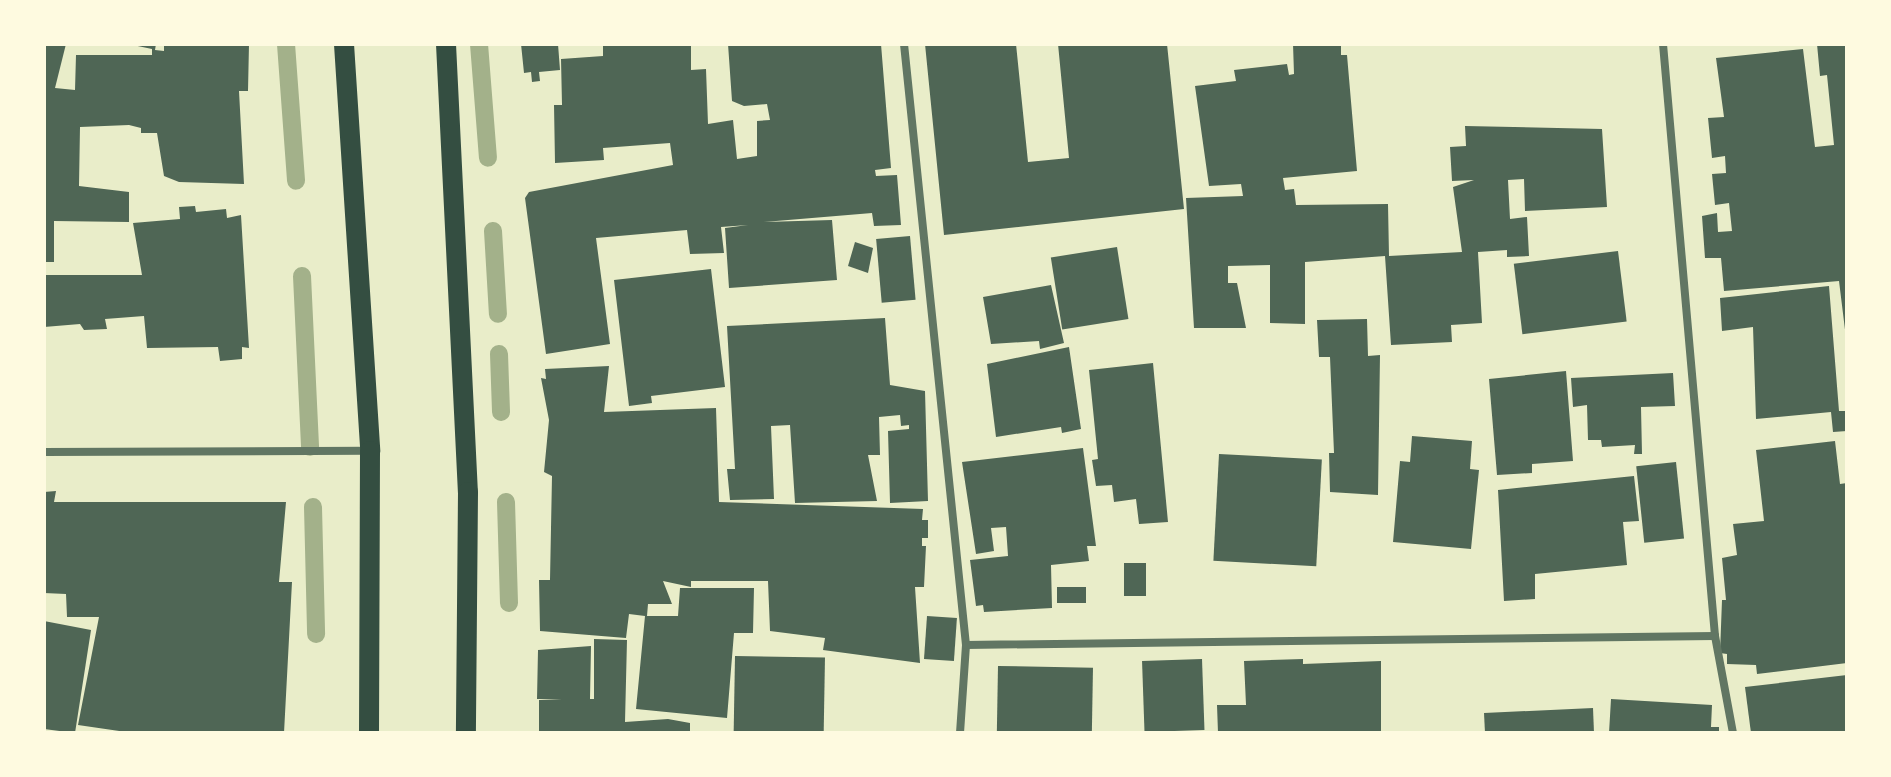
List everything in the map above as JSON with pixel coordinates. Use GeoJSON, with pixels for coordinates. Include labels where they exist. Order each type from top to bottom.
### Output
{"type":"FeatureCollection","features":[{"type":"Feature","properties":{"kind":"main road"},"geometry":{"type":"LineString","coordinates":[[344,44],[370,451],[369,733]]}},
{"type":"Feature","properties":{"kind":"main road"},"geometry":{"type":"LineString","coordinates":[[446,44],[468,492],[466,733]]}},
{"type":"Feature","properties":{"kind":"street"},"geometry":{"type":"LineString","coordinates":[[904,44],[966,645],[960,733]]}},
{"type":"Feature","properties":{"kind":"street"},"geometry":{"type":"LineString","coordinates":[[1663,44],[1715,636],[1733,733]]}},
{"type":"Feature","properties":{"kind":"street"},"geometry":{"type":"LineString","coordinates":[[44,452],[370,451]]}},
{"type":"Feature","properties":{"kind":"street"},"geometry":{"type":"LineString","coordinates":[[966,645],[1715,636]]}},
{"type":"Feature","properties":{"kind":"building"},"geometry":{"type":"Polygon","coordinates":[[[44,44],[66,44],[55,88],[75,90],[76,55],[152,55],[152,49],[128,44],[156,44],[155,50],[164,51],[164,44],[249,44],[248,91],[239,91],[244,184],[179,182],[164,176],[157,133],[141,133],[141,128],[129,125],[80,127],[79,186],[129,192],[129,222],[54,221],[54,262],[44,262],[44,44]]]}},
{"type":"Feature","properties":{"kind":"building"},"geometry":{"type":"Polygon","coordinates":[[[521,44],[558,44],[560,70],[539,72],[540,81],[532,82],[531,72],[524,73],[521,44]]]}},
{"type":"Feature","properties":{"kind":"building"},"geometry":{"type":"Polygon","coordinates":[[[603,44],[691,44],[691,70],[706,69],[708,124],[733,120],[737,159],[757,156],[757,121],[770,120],[767,104],[744,106],[732,101],[728,44],[881,44],[891,168],[875,170],[876,176],[897,175],[901,225],[874,226],[872,213],[764,222],[832,220],[837,280],[729,288],[725,228],[748,225],[721,227],[724,253],[690,254],[687,230],[596,238],[610,344],[546,354],[525,198],[529,192],[673,165],[670,143],[603,148],[604,160],[555,163],[554,105],[562,105],[561,59],[603,56],[603,44]]]}},
{"type":"Feature","properties":{"kind":"building"},"geometry":{"type":"Polygon","coordinates":[[[925,44],[1016,44],[1028,162],[1069,158],[1058,44],[1167,44],[1184,209],[944,235],[925,44]]]}},
{"type":"Feature","properties":{"kind":"building"},"geometry":{"type":"Polygon","coordinates":[[[1293,44],[1341,44],[1341,55],[1347,55],[1357,171],[1283,178],[1285,190],[1294,189],[1296,205],[1388,204],[1389,256],[1462,252],[1453,187],[1474,180],[1452,181],[1450,147],[1466,146],[1465,126],[1602,129],[1607,207],[1525,211],[1524,179],[1508,180],[1510,219],[1527,217],[1529,256],[1507,257],[1507,250],[1478,252],[1482,323],[1451,325],[1452,342],[1391,345],[1385,256],[1305,262],[1305,324],[1270,323],[1270,265],[1228,266],[1228,283],[1237,283],[1246,328],[1194,328],[1186,198],[1243,196],[1241,184],[1209,186],[1195,86],[1236,81],[1234,70],[1287,64],[1289,75],[1294,74],[1293,44]]]}},
{"type":"Feature","properties":{"kind":"building"},"geometry":{"type":"Polygon","coordinates":[[[1817,44],[1847,44],[1847,346],[1839,281],[1724,291],[1721,258],[1705,258],[1702,216],[1717,213],[1718,232],[1732,231],[1729,203],[1715,205],[1712,174],[1726,173],[1725,156],[1712,158],[1708,118],[1724,117],[1716,58],[1803,49],[1815,147],[1834,145],[1827,75],[1820,76],[1817,44]]]}},
{"type":"Feature","properties":{"kind":"building"},"geometry":{"type":"Polygon","coordinates":[[[195,206],[196,212],[226,209],[227,218],[241,215],[249,348],[242,347],[242,359],[220,361],[218,347],[147,348],[144,316],[105,319],[107,329],[84,330],[80,324],[44,327],[44,275],[142,275],[133,223],[180,219],[179,207],[195,206]]]}},
{"type":"Feature","properties":{"kind":"building"},"geometry":{"type":"Polygon","coordinates":[[[910,236],[916,300],[882,303],[876,239],[910,236]]]}},
{"type":"Feature","properties":{"kind":"building"},"geometry":{"type":"Polygon","coordinates":[[[855,242],[873,248],[868,273],[848,266],[855,242]]]}},
{"type":"Feature","properties":{"kind":"building"},"geometry":{"type":"Polygon","coordinates":[[[1117,247],[1128,319],[1062,330],[1051,257],[1117,247]]]}},
{"type":"Feature","properties":{"kind":"building"},"geometry":{"type":"Polygon","coordinates":[[[1618,251],[1627,321],[1522,334],[1514,264],[1618,251]]]}},
{"type":"Feature","properties":{"kind":"building"},"geometry":{"type":"Polygon","coordinates":[[[711,269],[725,387],[651,396],[652,403],[629,406],[614,280],[711,269]]]}},
{"type":"Feature","properties":{"kind":"building"},"geometry":{"type":"Polygon","coordinates":[[[1051,285],[1064,343],[1040,349],[1039,341],[991,344],[983,297],[1051,285]]]}},
{"type":"Feature","properties":{"kind":"building"},"geometry":{"type":"Polygon","coordinates":[[[1829,286],[1839,411],[1847,411],[1847,431],[1833,432],[1831,412],[1756,419],[1753,327],[1722,331],[1720,298],[1829,286]]]}},
{"type":"Feature","properties":{"kind":"building"},"geometry":{"type":"Polygon","coordinates":[[[885,318],[890,385],[925,391],[928,501],[890,503],[888,431],[909,429],[909,425],[901,426],[900,415],[879,417],[880,455],[868,455],[877,501],[795,503],[790,425],[771,426],[774,499],[730,500],[727,469],[735,469],[727,326],[885,318]]]}},
{"type":"Feature","properties":{"kind":"building"},"geometry":{"type":"Polygon","coordinates":[[[1367,319],[1368,356],[1380,355],[1378,495],[1330,492],[1329,453],[1334,453],[1330,357],[1319,357],[1317,320],[1367,319]]]}},
{"type":"Feature","properties":{"kind":"building"},"geometry":{"type":"Polygon","coordinates":[[[1069,347],[1081,429],[1062,433],[1061,427],[996,437],[987,364],[1069,347]]]}},
{"type":"Feature","properties":{"kind":"building"},"geometry":{"type":"Polygon","coordinates":[[[1153,363],[1168,522],[1139,524],[1136,499],[1114,502],[1112,485],[1096,486],[1092,460],[1098,459],[1089,370],[1153,363]]]}},
{"type":"Feature","properties":{"kind":"building"},"geometry":{"type":"Polygon","coordinates":[[[609,366],[604,412],[716,408],[719,502],[923,509],[922,520],[928,520],[928,538],[922,538],[922,546],[926,546],[924,587],[915,587],[920,663],[823,650],[825,638],[770,631],[768,581],[691,581],[691,587],[663,581],[672,604],[648,604],[647,616],[678,616],[680,588],[754,588],[753,633],[734,633],[727,718],[636,709],[645,616],[629,614],[626,638],[540,631],[539,580],[550,580],[552,476],[544,472],[549,420],[541,378],[546,379],[545,369],[609,366]]]}},
{"type":"Feature","properties":{"kind":"building"},"geometry":{"type":"Polygon","coordinates":[[[1566,371],[1573,461],[1532,464],[1532,473],[1497,475],[1489,379],[1566,371]]]}},
{"type":"Feature","properties":{"kind":"building"},"geometry":{"type":"Polygon","coordinates":[[[1673,373],[1675,406],[1641,407],[1642,454],[1634,454],[1635,445],[1602,447],[1601,440],[1588,440],[1587,405],[1573,407],[1571,378],[1673,373]]]}},
{"type":"Feature","properties":{"kind":"building"},"geometry":{"type":"Polygon","coordinates":[[[1412,436],[1472,441],[1470,469],[1479,470],[1471,549],[1393,542],[1400,461],[1410,462],[1412,436]]]}},
{"type":"Feature","properties":{"kind":"building"},"geometry":{"type":"Polygon","coordinates":[[[1835,441],[1840,484],[1847,483],[1847,663],[1757,674],[1756,665],[1727,664],[1727,654],[1720,653],[1722,600],[1726,600],[1722,558],[1737,555],[1733,524],[1764,521],[1756,450],[1835,441]]]}},
{"type":"Feature","properties":{"kind":"building"},"geometry":{"type":"Polygon","coordinates":[[[1083,448],[1096,546],[1087,546],[1089,561],[1051,565],[1052,608],[984,612],[983,605],[976,606],[970,560],[1008,556],[1006,527],[991,528],[994,551],[976,554],[962,462],[1083,448]]]}},
{"type":"Feature","properties":{"kind":"building"},"geometry":{"type":"Polygon","coordinates":[[[1219,454],[1322,459],[1316,566],[1213,561],[1219,454]]]}},
{"type":"Feature","properties":{"kind":"building"},"geometry":{"type":"Polygon","coordinates":[[[1676,462],[1684,539],[1644,543],[1636,466],[1676,462]]]}},
{"type":"Feature","properties":{"kind":"building"},"geometry":{"type":"Polygon","coordinates":[[[1634,476],[1639,521],[1623,522],[1627,565],[1535,574],[1535,599],[1504,601],[1498,490],[1634,476]]]}},
{"type":"Feature","properties":{"kind":"building"},"geometry":{"type":"Polygon","coordinates":[[[56,491],[54,502],[286,502],[279,582],[292,582],[284,733],[133,733],[78,725],[99,617],[67,617],[66,594],[44,593],[44,492],[56,491]]]}},
{"type":"Feature","properties":{"kind":"building"},"geometry":{"type":"Polygon","coordinates":[[[1124,563],[1146,563],[1146,596],[1124,596],[1124,563]]]}},
{"type":"Feature","properties":{"kind":"building"},"geometry":{"type":"Polygon","coordinates":[[[1057,587],[1086,587],[1086,603],[1057,603],[1057,587]]]}},
{"type":"Feature","properties":{"kind":"building"},"geometry":{"type":"Polygon","coordinates":[[[927,616],[957,618],[954,661],[924,659],[927,616]]]}},
{"type":"Feature","properties":{"kind":"building"},"geometry":{"type":"Polygon","coordinates":[[[44,621],[91,630],[75,733],[44,729],[44,621]]]}},
{"type":"Feature","properties":{"kind":"building"},"geometry":{"type":"Polygon","coordinates":[[[594,639],[627,640],[625,722],[668,719],[690,723],[690,733],[539,733],[539,700],[562,699],[537,699],[538,650],[591,646],[590,699],[594,699],[594,639]]]}},
{"type":"Feature","properties":{"kind":"building"},"geometry":{"type":"Polygon","coordinates":[[[735,656],[825,658],[824,733],[734,733],[735,656]]]}},
{"type":"Feature","properties":{"kind":"building"},"geometry":{"type":"Polygon","coordinates":[[[1202,659],[1204,730],[1145,732],[1142,661],[1202,659]]]}},
{"type":"Feature","properties":{"kind":"building"},"geometry":{"type":"Polygon","coordinates":[[[1303,659],[1303,664],[1381,661],[1381,733],[1218,733],[1217,705],[1246,705],[1244,661],[1303,659]]]}},
{"type":"Feature","properties":{"kind":"building"},"geometry":{"type":"Polygon","coordinates":[[[998,666],[1093,668],[1092,733],[997,733],[998,666]]]}},
{"type":"Feature","properties":{"kind":"building"},"geometry":{"type":"Polygon","coordinates":[[[1847,675],[1847,733],[1751,733],[1745,687],[1847,675]]]}},
{"type":"Feature","properties":{"kind":"building"},"geometry":{"type":"Polygon","coordinates":[[[1611,699],[1712,705],[1711,727],[1719,727],[1719,733],[1609,733],[1611,699]]]}},
{"type":"Feature","properties":{"kind":"building"},"geometry":{"type":"Polygon","coordinates":[[[1593,708],[1594,733],[1485,733],[1484,713],[1593,708]]]}},
{"type":"Feature","properties":{"kind":"waterway"},"geometry":{"type":"LineString","coordinates":[[286,44],[296,181]]}},
{"type":"Feature","properties":{"kind":"waterway"},"geometry":{"type":"LineString","coordinates":[[479,44],[488,158]]}},
{"type":"Feature","properties":{"kind":"waterway"},"geometry":{"type":"LineString","coordinates":[[493,231],[498,314]]}},
{"type":"Feature","properties":{"kind":"waterway"},"geometry":{"type":"LineString","coordinates":[[302,276],[310,447]]}},
{"type":"Feature","properties":{"kind":"waterway"},"geometry":{"type":"LineString","coordinates":[[499,354],[501,412]]}},
{"type":"Feature","properties":{"kind":"waterway"},"geometry":{"type":"LineString","coordinates":[[506,502],[509,603]]}},
{"type":"Feature","properties":{"kind":"waterway"},"geometry":{"type":"LineString","coordinates":[[313,507],[316,634]]}}]}
